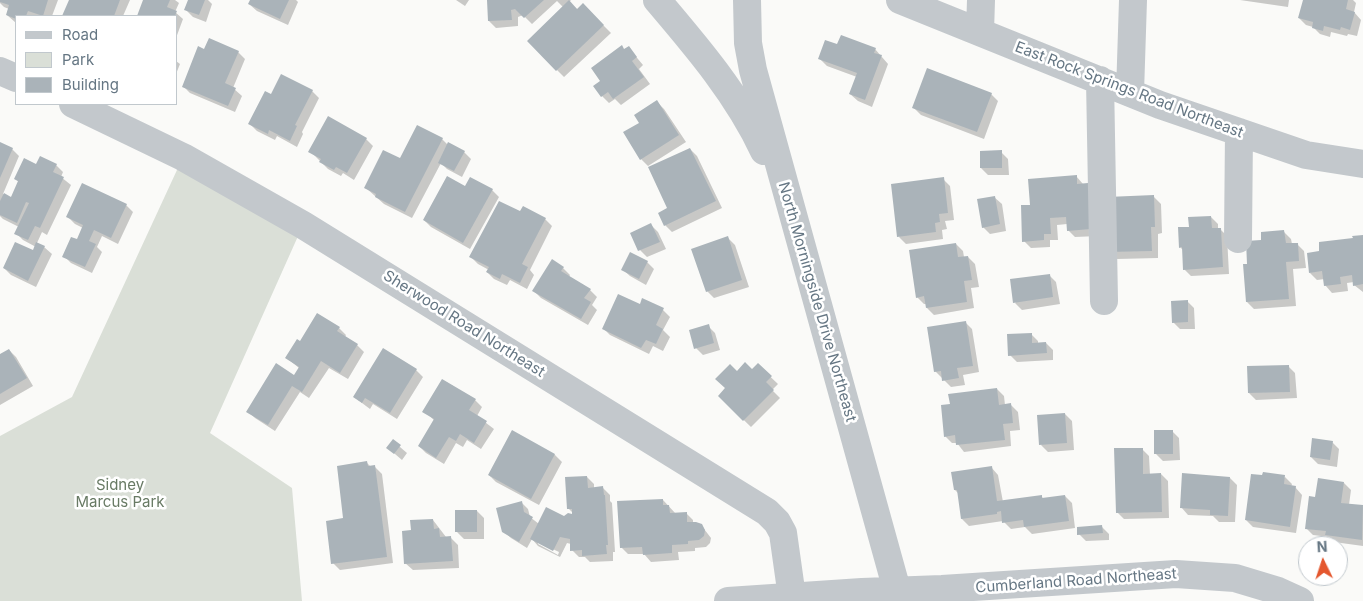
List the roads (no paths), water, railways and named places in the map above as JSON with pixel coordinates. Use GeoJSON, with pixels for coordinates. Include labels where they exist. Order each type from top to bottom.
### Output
{"type":"FeatureCollection","features":[{"type":"Feature","properties":{"kind":"street"},"geometry":{"type":"LineString","coordinates":[[657,0],[729,91],[755,132],[789,202]]}},
{"type":"Feature","properties":{"kind":"street","name":"North Morningside Drive Northeast"},"geometry":{"type":"LineString","coordinates":[[747,0],[748,43],[753,70],[898,595]]}},
{"type":"Feature","properties":{"kind":"street","name":"East Rock Springs Road Northeast"},"geometry":{"type":"LineString","coordinates":[[900,0],[1160,105],[1306,155],[1363,164]]}},
{"type":"Feature","properties":{"kind":"street"},"geometry":{"type":"LineString","coordinates":[[980,32],[981,0]]}},
{"type":"Feature","properties":{"kind":"street"},"geometry":{"type":"LineString","coordinates":[[1130,93],[1133,0]]}},
{"type":"Feature","properties":{"kind":"street"},"geometry":{"type":"LineString","coordinates":[[0,71],[15,78]]}},
{"type":"Feature","properties":{"kind":"street"},"geometry":{"type":"LineString","coordinates":[[1100,80],[1104,301]]}},
{"type":"Feature","properties":{"kind":"street","name":"Sherwood Road Northeast"},"geometry":{"type":"LineString","coordinates":[[76,105],[183,157],[303,225],[767,512],[784,533],[792,597]]}},
{"type":"Feature","properties":{"kind":"street"},"geometry":{"type":"LineString","coordinates":[[1238,239],[1239,132]]}},
{"type":"Feature","properties":{"kind":"street","name":"Cumberland Road Northeast"},"geometry":{"type":"LineString","coordinates":[[728,601],[792,597],[898,595],[942,590],[1176,574],[1235,578],[1278,591],[1300,601]]}},
{"type":"Feature","properties":{"kind":"park label","name":"Sidney Marcus Park"},"geometry":{"type":"Point","coordinates":[120,494]}}]}
